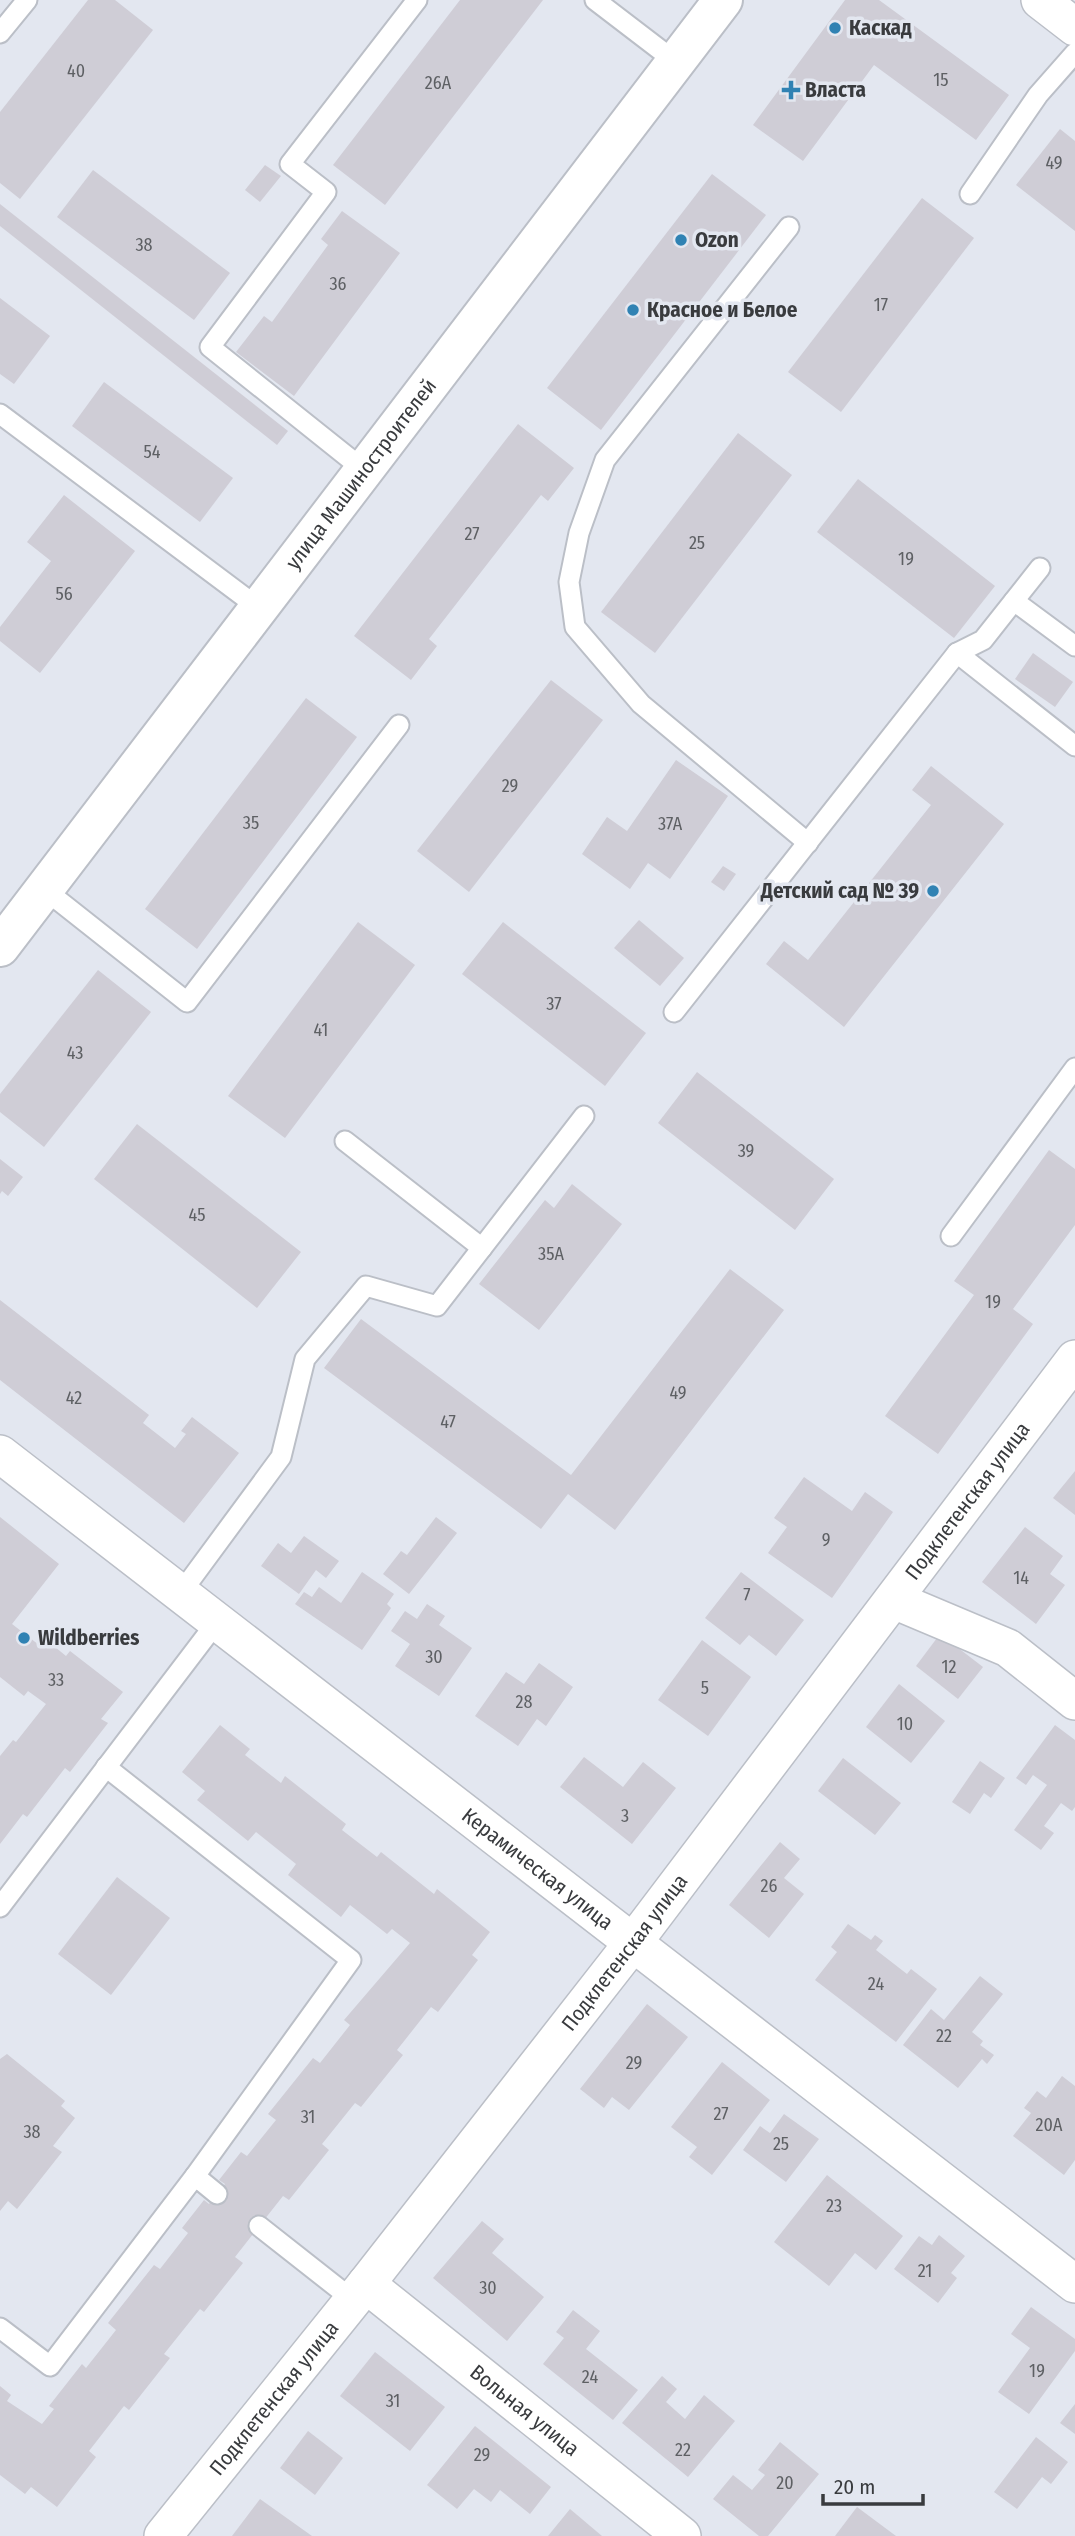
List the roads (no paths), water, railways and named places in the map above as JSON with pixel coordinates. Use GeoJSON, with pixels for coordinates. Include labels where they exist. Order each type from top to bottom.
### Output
{"type":"FeatureCollection","features":[{"type":"Feature","properties":{"kind":"street","name":"улица Машиностроителей"},"geometry":{"type":"LineString","coordinates":[[0,947],[723,0]]}},
{"type":"Feature","properties":{"kind":"street"},"geometry":{"type":"LineString","coordinates":[[1040,0],[1075,27]]}},
{"type":"Feature","properties":{"kind":"street","name":"Подклетенская улица"},"geometry":{"type":"LineString","coordinates":[[163,2536],[359,2292],[632,1944],[1075,1359]]}},
{"type":"Feature","properties":{"kind":"street","name":"Керамическая улица"},"geometry":{"type":"LineString","coordinates":[[0,1454],[1075,2284]]}},
{"type":"Feature","properties":{"kind":"street"},"geometry":{"type":"LineString","coordinates":[[894,1600],[1008,1648],[1075,1701]]}},
{"type":"Feature","properties":{"kind":"street","name":"Вольная улица"},"geometry":{"type":"LineString","coordinates":[[359,2292],[682,2536]]}},
{"type":"Feature","properties":{"kind":"lane"},"geometry":{"type":"LineString","coordinates":[[0,33],[27,0]]}},
{"type":"Feature","properties":{"kind":"lane"},"geometry":{"type":"LineString","coordinates":[[364,470],[210,347],[326,192],[290,164],[416,0]]}},
{"type":"Feature","properties":{"kind":"lane"},"geometry":{"type":"LineString","coordinates":[[595,0],[676,62]]}},
{"type":"Feature","properties":{"kind":"lane"},"geometry":{"type":"LineString","coordinates":[[970,194],[1038,95],[1075,52]]}},
{"type":"Feature","properties":{"kind":"lane"},"geometry":{"type":"LineString","coordinates":[[789,226],[605,460],[579,533],[569,582],[575,627],[641,704],[808,843]]}},
{"type":"Feature","properties":{"kind":"lane"},"geometry":{"type":"LineString","coordinates":[[0,414],[259,608]]}},
{"type":"Feature","properties":{"kind":"lane"},"geometry":{"type":"LineString","coordinates":[[674,1012],[957,653],[983,640],[1040,568]]}},
{"type":"Feature","properties":{"kind":"lane"},"geometry":{"type":"LineString","coordinates":[[1014,601],[1075,646]]}},
{"type":"Feature","properties":{"kind":"lane"},"geometry":{"type":"LineString","coordinates":[[957,653],[1075,746]]}},
{"type":"Feature","properties":{"kind":"lane"},"geometry":{"type":"LineString","coordinates":[[44,889],[187,1002],[399,724]]}},
{"type":"Feature","properties":{"kind":"lane"},"geometry":{"type":"LineString","coordinates":[[951,1236],[1075,1068]]}},
{"type":"Feature","properties":{"kind":"lane"},"geometry":{"type":"LineString","coordinates":[[180,1594],[281,1457],[305,1359],[366,1286],[437,1306],[584,1116]]}},
{"type":"Feature","properties":{"kind":"lane"},"geometry":{"type":"LineString","coordinates":[[345,1141],[482,1248]]}},
{"type":"Feature","properties":{"kind":"lane"},"geometry":{"type":"LineString","coordinates":[[0,1907],[216,1623]]}},
{"type":"Feature","properties":{"kind":"lane"},"geometry":{"type":"LineString","coordinates":[[0,2328],[50,2366],[195,2176],[351,1959],[106,1767]]}},
{"type":"Feature","properties":{"kind":"lane"},"geometry":{"type":"LineString","coordinates":[[195,2176],[217,2194]]}},
{"type":"Feature","properties":{"kind":"lane"},"geometry":{"type":"LineString","coordinates":[[259,2227],[359,2292]]}},
{"type":"Feature","properties":{"kind":"place","name":"Каскад"},"geometry":{"type":"Point","coordinates":[835,28]}},
{"type":"Feature","properties":{"kind":"place","name":"Власта"},"geometry":{"type":"Point","coordinates":[791,90]}},
{"type":"Feature","properties":{"kind":"place","name":"Ozon"},"geometry":{"type":"Point","coordinates":[681,240]}},
{"type":"Feature","properties":{"kind":"place","name":"Красное и Белое"},"geometry":{"type":"Point","coordinates":[633,310]}},
{"type":"Feature","properties":{"kind":"place","name":"Детский сад № 39"},"geometry":{"type":"Point","coordinates":[933,891]}},
{"type":"Feature","properties":{"kind":"place","name":"Wildberries"},"geometry":{"type":"Point","coordinates":[24,1638]}}]}
